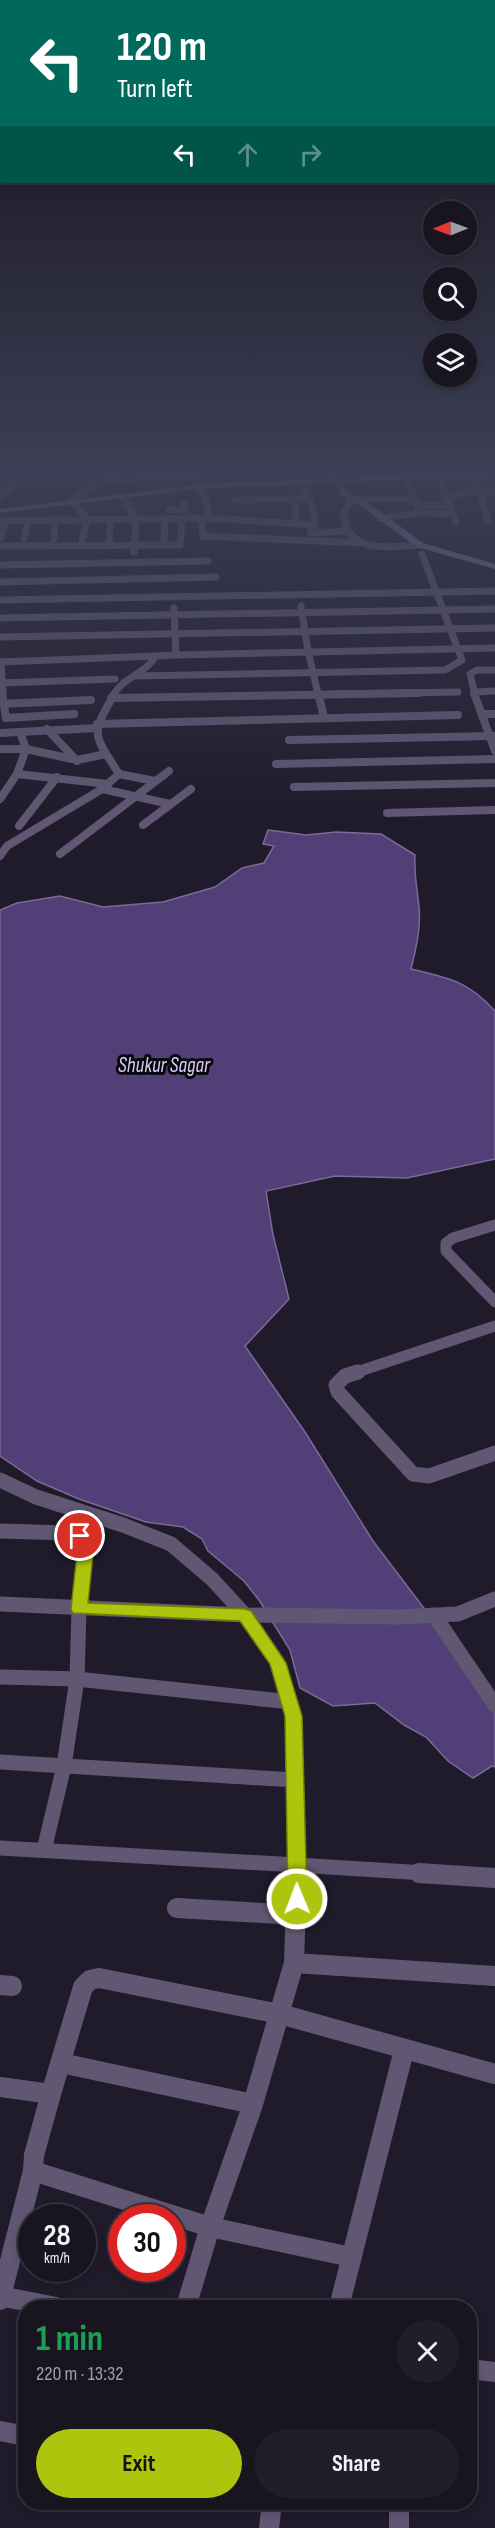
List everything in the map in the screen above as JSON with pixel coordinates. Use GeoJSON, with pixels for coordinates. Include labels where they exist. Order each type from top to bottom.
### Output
{"type":"FeatureCollection","features":[{"type":"Feature","properties":{"kind":"street"},"geometry":{"type":"LineString","coordinates":[[138,586],[140,597]]}},
{"type":"Feature","properties":{"kind":"street"},"geometry":{"type":"LineString","coordinates":[[136,676],[445,670],[462,660],[435,586]]}},
{"type":"Feature","properties":{"kind":"street"},"geometry":{"type":"LineString","coordinates":[[0,600],[495,591]]}},
{"type":"Feature","properties":{"kind":"street"},"geometry":{"type":"LineString","coordinates":[[297,594],[303,612],[308,651],[324,717]]}},
{"type":"Feature","properties":{"kind":"street"},"geometry":{"type":"LineString","coordinates":[[174,597],[176,655]]}},
{"type":"Feature","properties":{"kind":"street"},"geometry":{"type":"LineString","coordinates":[[0,618],[495,609]]}},
{"type":"Feature","properties":{"kind":"street"},"geometry":{"type":"LineString","coordinates":[[0,637],[495,628]]}},
{"type":"Feature","properties":{"kind":"street"},"geometry":{"type":"LineString","coordinates":[[74,714],[6,718],[1,704],[1,662],[308,651],[495,648]]}},
{"type":"Feature","properties":{"kind":"street"},"geometry":{"type":"LineString","coordinates":[[154,781],[119,774],[98,741],[97,726],[118,687],[150,666],[156,656]]}},
{"type":"Feature","properties":{"kind":"street"},"geometry":{"type":"LineString","coordinates":[[495,670],[472,671],[470,674],[495,751]]}},
{"type":"Feature","properties":{"kind":"street"},"geometry":{"type":"LineString","coordinates":[[1,683],[115,679]]}},
{"type":"Feature","properties":{"kind":"street"},"geometry":{"type":"LineString","coordinates":[[111,698],[458,692]]}},
{"type":"Feature","properties":{"kind":"street"},"geometry":{"type":"LineString","coordinates":[[474,692],[495,692]]}},
{"type":"Feature","properties":{"kind":"street"},"geometry":{"type":"LineString","coordinates":[[1,704],[91,700]]}},
{"type":"Feature","properties":{"kind":"street"},"geometry":{"type":"LineString","coordinates":[[482,714],[495,714]]}},
{"type":"Feature","properties":{"kind":"street"},"geometry":{"type":"LineString","coordinates":[[0,733],[97,726],[324,717],[458,715]]}},
{"type":"Feature","properties":{"kind":"street"},"geometry":{"type":"LineString","coordinates":[[47,729],[77,760],[76,779]]}},
{"type":"Feature","properties":{"kind":"street"},"geometry":{"type":"LineString","coordinates":[[0,799],[17,774],[26,748],[20,732]]}},
{"type":"Feature","properties":{"kind":"street"},"geometry":{"type":"LineString","coordinates":[[289,740],[492,736]]}},
{"type":"Feature","properties":{"kind":"street"},"geometry":{"type":"LineString","coordinates":[[0,749],[26,748],[77,760],[106,754]]}},
{"type":"Feature","properties":{"kind":"street"},"geometry":{"type":"LineString","coordinates":[[276,764],[495,759]]}},
{"type":"Feature","properties":{"kind":"street"},"geometry":{"type":"LineString","coordinates":[[60,854],[169,771]]}},
{"type":"Feature","properties":{"kind":"street"},"geometry":{"type":"LineString","coordinates":[[7,774],[76,779],[170,804]]}},
{"type":"Feature","properties":{"kind":"street"},"geometry":{"type":"LineString","coordinates":[[0,856],[7,846],[105,787],[119,774]]}},
{"type":"Feature","properties":{"kind":"street"},"geometry":{"type":"LineString","coordinates":[[19,826],[57,777]]}},
{"type":"Feature","properties":{"kind":"street"},"geometry":{"type":"LineString","coordinates":[[294,788],[495,783]]}},
{"type":"Feature","properties":{"kind":"street"},"geometry":{"type":"LineString","coordinates":[[143,825],[191,789]]}},
{"type":"Feature","properties":{"kind":"street"},"geometry":{"type":"LineString","coordinates":[[387,813],[495,810]]}},
{"type":"Feature","properties":{"kind":"street"},"geometry":{"type":"LineString","coordinates":[[495,1225],[453,1238],[446,1243],[446,1251],[495,1302]]}},
{"type":"Feature","properties":{"kind":"street"},"geometry":{"type":"LineString","coordinates":[[495,1326],[345,1376],[336,1385],[338,1392],[413,1474],[429,1476],[495,1454]]}},
{"type":"Feature","properties":{"kind":"street"},"geometry":{"type":"LineString","coordinates":[[0,1480],[36,1497],[123,1525],[171,1545],[212,1579],[245,1615],[278,1663],[290,1702],[293,1716],[297,1865],[294,1963],[253,2104],[210,2227],[188,2300]]}},
{"type":"Feature","properties":{"kind":"street"},"geometry":{"type":"LineString","coordinates":[[0,1531],[69,1533],[80,1536],[86,1544],[79,1609],[77,1679],[64,1766],[44,1850]]}},
{"type":"Feature","properties":{"kind":"street"},"geometry":{"type":"LineString","coordinates":[[0,1604],[245,1615],[399,1617],[458,1614],[495,1599]]}},
{"type":"Feature","properties":{"kind":"street"},"geometry":{"type":"LineString","coordinates":[[434,1615],[495,1705]]}},
{"type":"Feature","properties":{"kind":"street"},"geometry":{"type":"LineString","coordinates":[[0,1677],[77,1679],[290,1702]]}},
{"type":"Feature","properties":{"kind":"street"},"geometry":{"type":"LineString","coordinates":[[0,1762],[295,1780]]}},
{"type":"Feature","properties":{"kind":"street"},"geometry":{"type":"LineString","coordinates":[[0,1848],[495,1878]]}},
{"type":"Feature","properties":{"kind":"street"},"geometry":{"type":"LineString","coordinates":[[177,1908],[297,1916]]}},
{"type":"Feature","properties":{"kind":"street"},"geometry":{"type":"LineString","coordinates":[[294,1963],[495,1976]]}},
{"type":"Feature","properties":{"kind":"street"},"geometry":{"type":"LineString","coordinates":[[18,2301],[0,2298],[51,2094],[83,1987],[90,1980],[99,1978],[280,2014],[495,2074]]}},
{"type":"Feature","properties":{"kind":"street"},"geometry":{"type":"LineString","coordinates":[[341,2300],[404,2050]]}},
{"type":"Feature","properties":{"kind":"street"},"geometry":{"type":"LineString","coordinates":[[61,2063],[253,2104]]}},
{"type":"Feature","properties":{"kind":"street"},"geometry":{"type":"LineString","coordinates":[[0,2087],[51,2094]]}},
{"type":"Feature","properties":{"kind":"street"},"geometry":{"type":"LineString","coordinates":[[33,2171],[210,2227],[351,2257]]}},
{"type":"Feature","properties":{"kind":"street"},"geometry":{"type":"LineString","coordinates":[[477,2370],[495,2372]]}},
{"type":"Feature","properties":{"kind":"street"},"geometry":{"type":"LineString","coordinates":[[0,2431],[18,2434]]}},
{"type":"Feature","properties":{"kind":"street"},"geometry":{"type":"LineString","coordinates":[[269,2528],[271,2510]]}},
{"type":"Feature","properties":{"kind":"street"},"geometry":{"type":"LineString","coordinates":[[399,2510],[399,2528]]}},
{"type":"Feature","properties":{"kind":"water","name":"Shukur Sagar"},"geometry":{"type":"Polygon","coordinates":[[[268,830],[306,835],[336,832],[381,834],[415,855],[419,923],[411,969],[436,975],[467,987],[495,1011],[495,1159],[407,1178],[335,1176],[266,1191],[273,1235],[289,1299],[245,1346],[305,1432],[373,1541],[495,1702],[495,1767],[492,1766],[473,1778],[448,1761],[426,1737],[404,1725],[375,1703],[333,1706],[300,1688],[290,1650],[259,1600],[244,1581],[208,1551],[202,1539],[183,1527],[146,1522],[79,1499],[37,1481],[0,1456],[0,910],[17,903],[60,896],[103,907],[163,902],[215,887],[242,868],[264,863],[274,846],[263,844],[268,830]]]}},
{"type":"Feature","properties":{"kind":"route"},"geometry":{"type":"LineString","coordinates":[[80,1536],[86,1544],[79,1609],[245,1615],[265,1641],[278,1663],[293,1716],[297,1899]]}}]}
